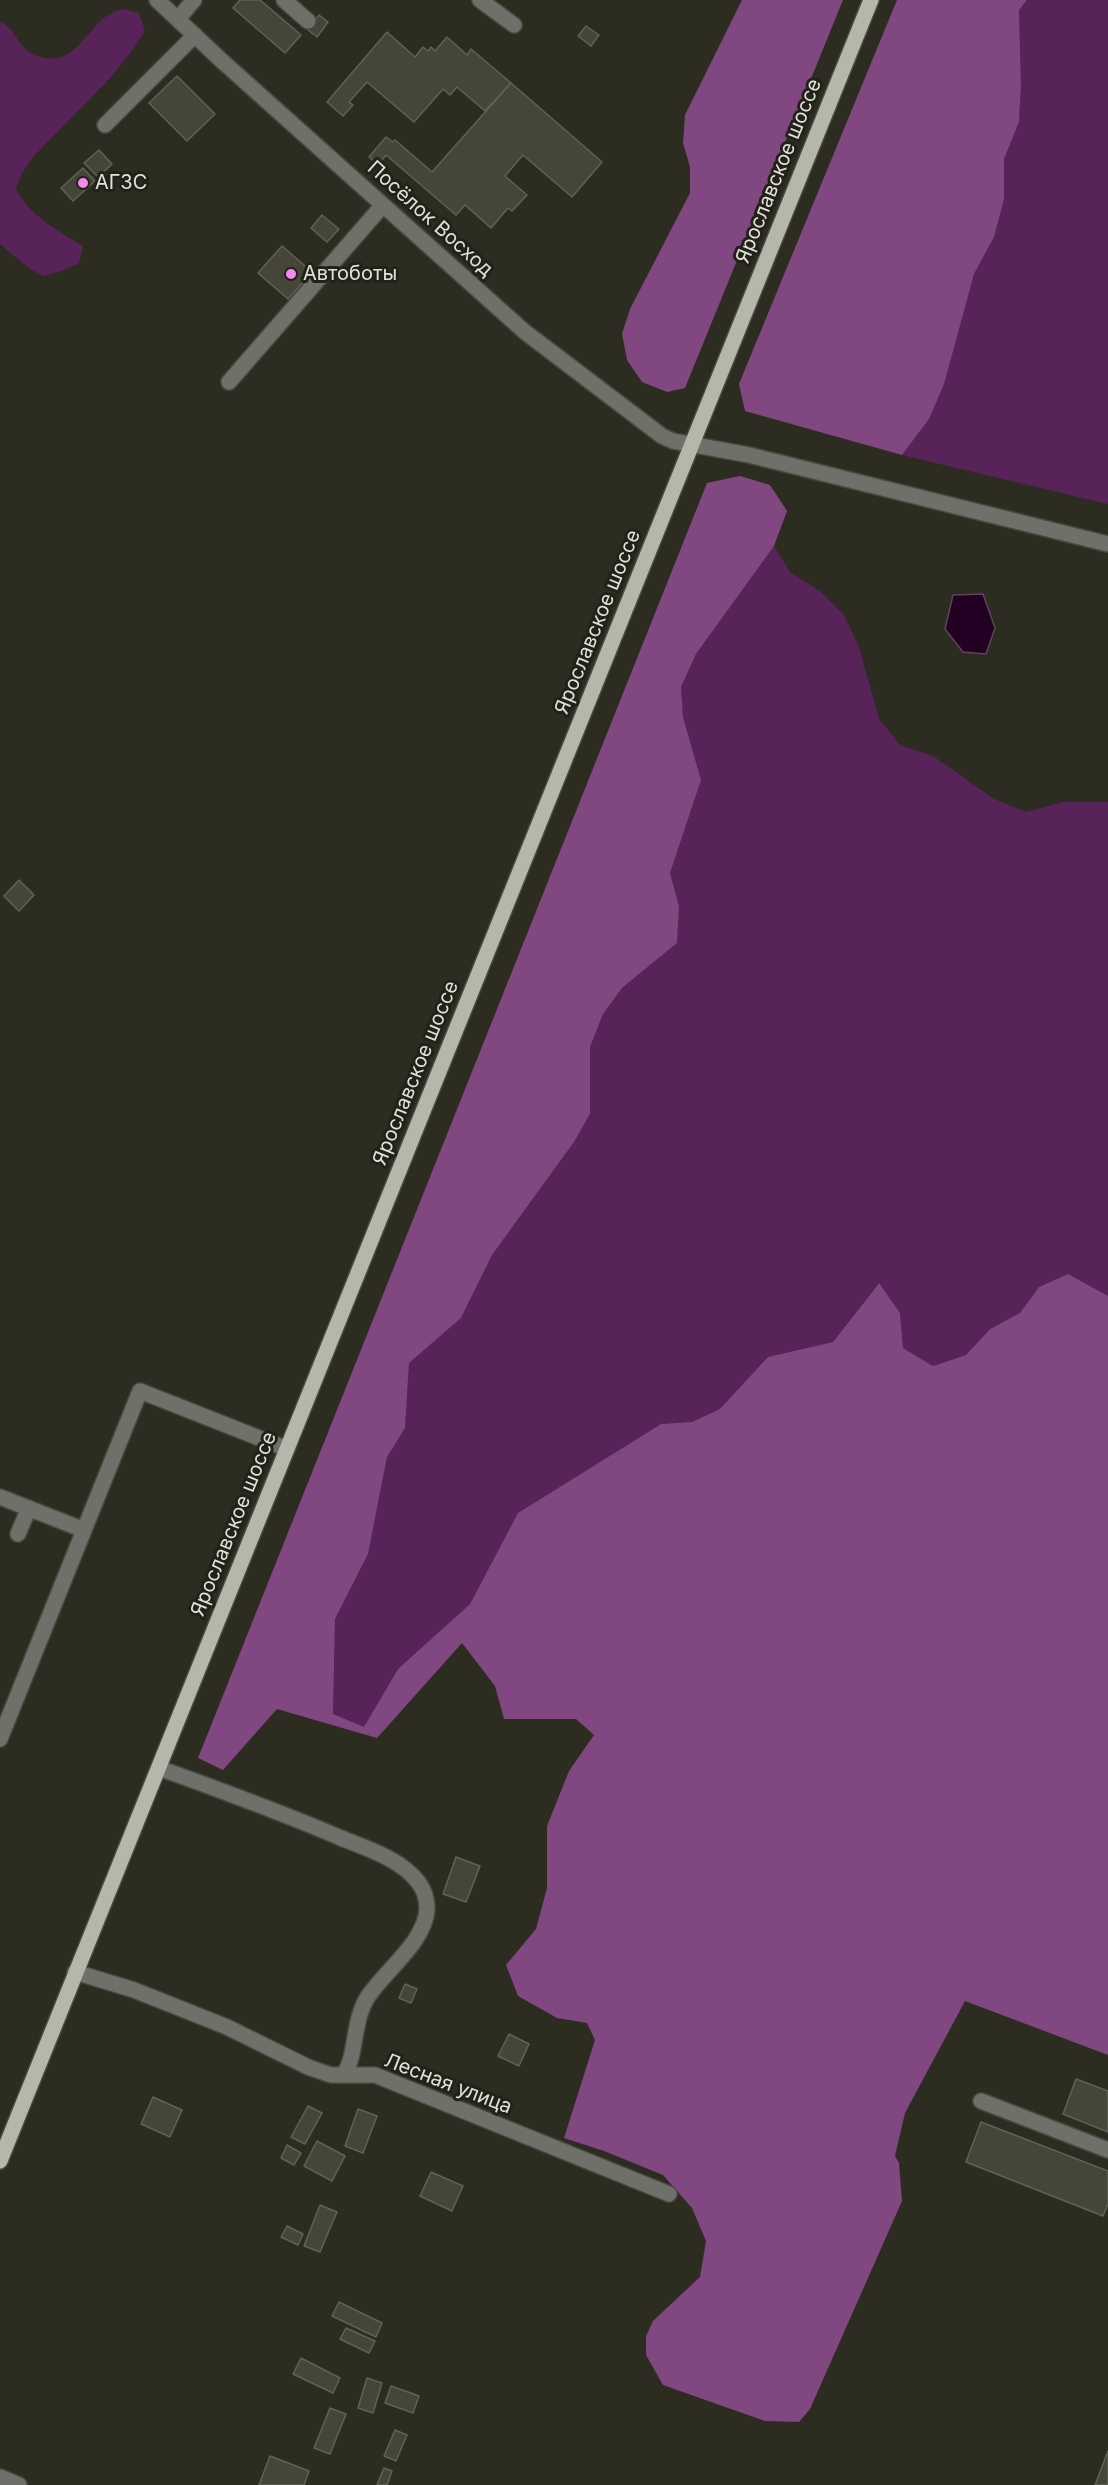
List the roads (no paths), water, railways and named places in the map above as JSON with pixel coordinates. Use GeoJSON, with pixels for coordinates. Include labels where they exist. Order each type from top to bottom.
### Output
{"type":"FeatureCollection","features":[{"type":"Feature","properties":{"kind":"main road","name":"Ярославское шоссе"},"geometry":{"type":"LineString","coordinates":[[0,2161],[871,0]]}},
{"type":"Feature","properties":{"kind":"street","name":"Посёлок Восход"},"geometry":{"type":"LineString","coordinates":[[157,0],[525,332],[662,436],[673,441],[749,455],[1108,544]]}},
{"type":"Feature","properties":{"kind":"street"},"geometry":{"type":"LineString","coordinates":[[178,19],[194,0]]}},
{"type":"Feature","properties":{"kind":"street"},"geometry":{"type":"LineString","coordinates":[[284,0],[308,21]]}},
{"type":"Feature","properties":{"kind":"street"},"geometry":{"type":"LineString","coordinates":[[480,0],[514,25]]}},
{"type":"Feature","properties":{"kind":"street"},"geometry":{"type":"LineString","coordinates":[[105,124],[195,35]]}},
{"type":"Feature","properties":{"kind":"street"},"geometry":{"type":"LineString","coordinates":[[229,382],[383,205]]}},
{"type":"Feature","properties":{"kind":"street"},"geometry":{"type":"LineString","coordinates":[[0,1739],[141,1391],[287,1449]]}},
{"type":"Feature","properties":{"kind":"street"},"geometry":{"type":"LineString","coordinates":[[0,1497],[84,1530]]}},
{"type":"Feature","properties":{"kind":"street"},"geometry":{"type":"LineString","coordinates":[[18,1534],[29,1508]]}},
{"type":"Feature","properties":{"kind":"street"},"geometry":{"type":"LineString","coordinates":[[159,1768],[275,1809],[389,1859],[419,1883],[425,1894],[427,1908],[423,1927],[361,2009],[355,2030],[350,2067],[343,2075]]}},
{"type":"Feature","properties":{"kind":"street","name":"Лесная улица"},"geometry":{"type":"LineString","coordinates":[[75,1972],[134,1990],[226,2027],[308,2067],[331,2075],[375,2075],[669,2194]]}},
{"type":"Feature","properties":{"kind":"street"},"geometry":{"type":"LineString","coordinates":[[981,2101],[1108,2150]]}},
{"type":"Feature","properties":{"kind":"street"},"geometry":{"type":"LineString","coordinates":[[0,2477],[19,2485]]}},
{"type":"Feature","properties":{"kind":"place","name":"АГЗС"},"geometry":{"type":"Point","coordinates":[83,183]}},
{"type":"Feature","properties":{"kind":"place","name":"Автоботы"},"geometry":{"type":"Point","coordinates":[291,274]}}]}
